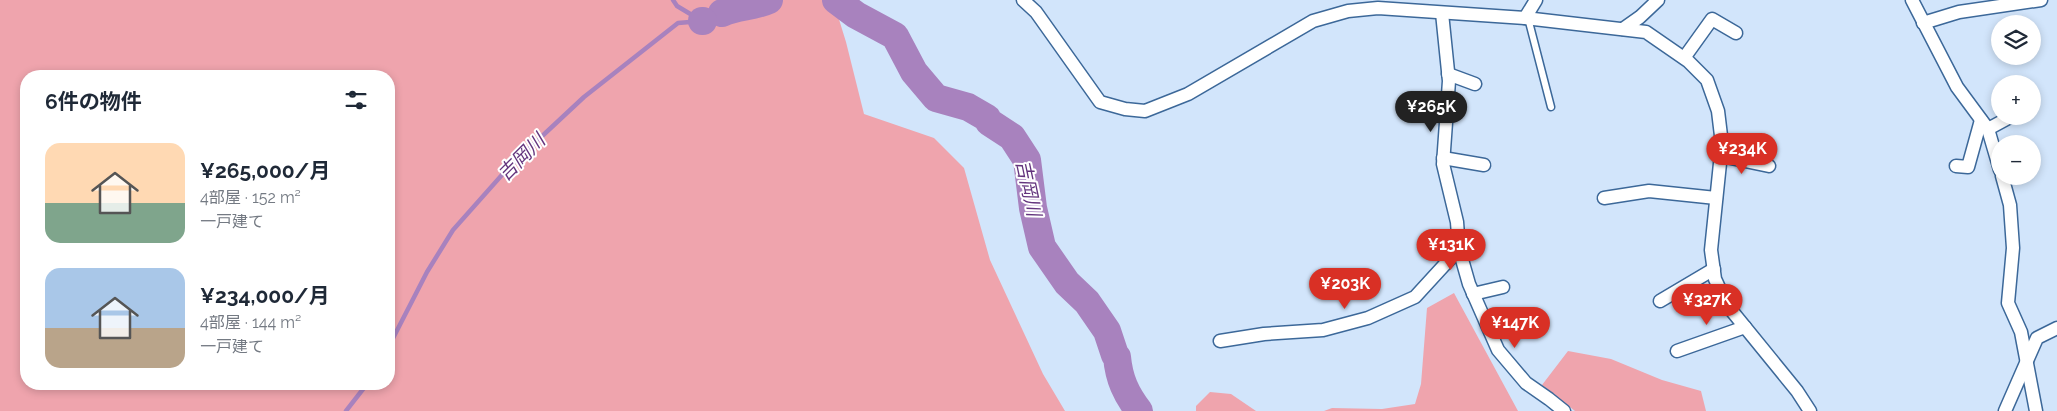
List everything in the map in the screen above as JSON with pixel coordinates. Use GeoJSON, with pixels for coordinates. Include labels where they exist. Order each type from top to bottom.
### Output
{"type":"FeatureCollection","features":[{"type":"Feature","properties":{"kind":"street"},"geometry":{"type":"LineString","coordinates":[[1023,0],[1036,12],[1100,102],[1125,109],[1145,110],[1188,94],[1313,21],[1348,11],[1378,8],[1526,18],[1646,32],[1684,58],[1707,80],[1718,111],[1722,144],[1710,250],[1715,279],[1727,305],[1797,391],[1810,411]]}},
{"type":"Feature","properties":{"kind":"street"},"geometry":{"type":"LineString","coordinates":[[1526,18],[1536,0]]}},
{"type":"Feature","properties":{"kind":"street"},"geometry":{"type":"LineString","coordinates":[[1622,30],[1640,17],[1658,0]]}},
{"type":"Feature","properties":{"kind":"street"},"geometry":{"type":"LineString","coordinates":[[1912,0],[1958,87],[1985,124],[1991,142]]}},
{"type":"Feature","properties":{"kind":"street"},"geometry":{"type":"LineString","coordinates":[[1923,23],[1959,12],[2041,0]]}},
{"type":"Feature","properties":{"kind":"street"},"geometry":{"type":"LineString","coordinates":[[1442,13],[1448,74],[1443,164],[1457,222],[1459,249],[1473,294],[1498,350],[1526,383],[1564,411]]}},
{"type":"Feature","properties":{"kind":"street"},"geometry":{"type":"LineString","coordinates":[[1684,58],[1712,19],[1736,33]]}},
{"type":"Feature","properties":{"kind":"street"},"geometry":{"type":"LineString","coordinates":[[1448,74],[1475,84]]}},
{"type":"Feature","properties":{"kind":"street"},"geometry":{"type":"LineString","coordinates":[[1985,124],[1991,122]]}},
{"type":"Feature","properties":{"kind":"street"},"geometry":{"type":"LineString","coordinates":[[1956,166],[1968,167],[1985,124]]}},
{"type":"Feature","properties":{"kind":"street"},"geometry":{"type":"LineString","coordinates":[[1721,156],[1769,166]]}},
{"type":"Feature","properties":{"kind":"street"},"geometry":{"type":"LineString","coordinates":[[1443,158],[1484,165]]}},
{"type":"Feature","properties":{"kind":"street"},"geometry":{"type":"LineString","coordinates":[[2004,185],[2010,205],[2013,248],[2008,303],[2021,332],[2036,411]]}},
{"type":"Feature","properties":{"kind":"street"},"geometry":{"type":"LineString","coordinates":[[1604,198],[1648,191],[1716,198]]}},
{"type":"Feature","properties":{"kind":"street"},"geometry":{"type":"LineString","coordinates":[[1220,341],[1264,334],[1323,330],[1368,318],[1415,297],[1459,249]]}},
{"type":"Feature","properties":{"kind":"street"},"geometry":{"type":"LineString","coordinates":[[1660,301],[1714,269]]}},
{"type":"Feature","properties":{"kind":"street"},"geometry":{"type":"LineString","coordinates":[[1473,294],[1503,288]]}},
{"type":"Feature","properties":{"kind":"street"},"geometry":{"type":"LineString","coordinates":[[1676,351],[1745,327]]}},
{"type":"Feature","properties":{"kind":"street"},"geometry":{"type":"LineString","coordinates":[[2005,411],[2037,338],[2057,328]]}},
{"type":"Feature","properties":{"kind":"lane"},"geometry":{"type":"LineString","coordinates":[[1526,18],[1552,107]]}},
{"type":"Feature","properties":{"kind":"shaded area"},"geometry":{"type":"Polygon","coordinates":[[[0,0],[833,0],[846,42],[864,114],[934,138],[964,168],[990,260],[1043,374],[1065,411],[0,411],[0,0]]]}},
{"type":"Feature","properties":{"kind":"shaded area"},"geometry":{"type":"Polygon","coordinates":[[[1454,293],[1518,411],[1324,411],[1332,408],[1382,409],[1415,404],[1421,384],[1427,308],[1454,293]]]}},
{"type":"Feature","properties":{"kind":"shaded area"},"geometry":{"type":"Polygon","coordinates":[[[1568,351],[1611,359],[1662,380],[1701,391],[1706,411],[1575,411],[1542,385],[1568,351]]]}},
{"type":"Feature","properties":{"kind":"shaded area"},"geometry":{"type":"Polygon","coordinates":[[[1210,392],[1231,394],[1256,411],[1196,411],[1196,406],[1210,392]]]}},
{"type":"Feature","properties":{"kind":"waterway"},"geometry":{"type":"LineString","coordinates":[[673,0],[677,6],[702,21]]}},
{"type":"Feature","properties":{"kind":"waterway"},"geometry":{"type":"LineString","coordinates":[[727,0],[730,9]]}},
{"type":"Feature","properties":{"kind":"waterway","name":"吉岡川"},"geometry":{"type":"LineString","coordinates":[[722,13],[769,0]]}},
{"type":"Feature","properties":{"kind":"waterway","name":"吉岡川"},"geometry":{"type":"LineString","coordinates":[[836,0],[856,15],[895,36],[914,72],[936,98],[968,107],[987,118],[989,122],[1012,137],[1027,160],[1033,208],[1042,247],[1067,283],[1087,302],[1107,331],[1117,357],[1119,372],[1124,386],[1139,411]]}},
{"type":"Feature","properties":{"kind":"waterway","name":"吉岡川"},"geometry":{"type":"LineString","coordinates":[[395,334],[427,272],[453,230],[509,167],[584,97],[678,23],[702,21]]}},
{"type":"Feature","properties":{"kind":"waterway","name":"吉岡川"},"geometry":{"type":"LineString","coordinates":[[346,411],[362,390]]}}]}
